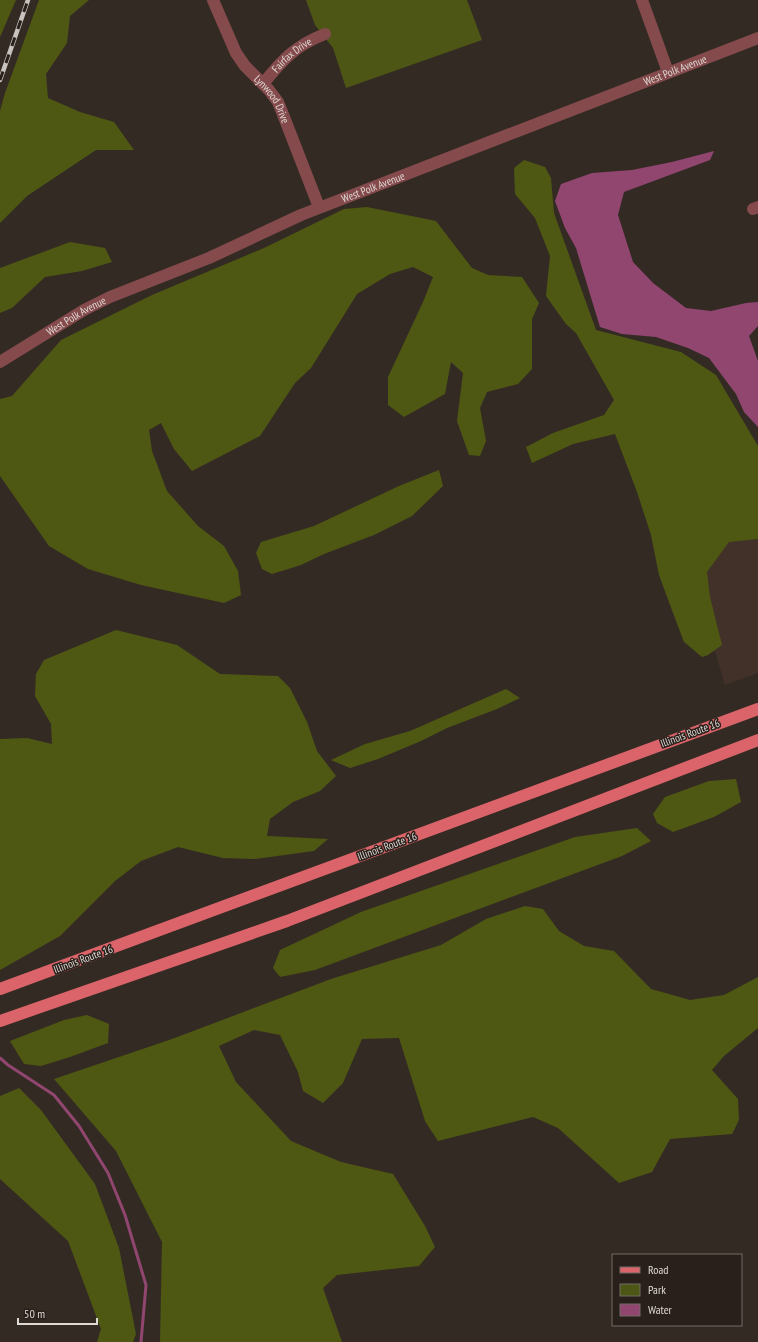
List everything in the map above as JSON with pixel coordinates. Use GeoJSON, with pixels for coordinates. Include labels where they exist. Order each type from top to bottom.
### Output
{"type":"FeatureCollection","features":[{"type":"Feature","properties":{"kind":"main road","name":"Illinois Route 16"},"geometry":{"type":"LineString","coordinates":[[0,989],[758,709]]}},
{"type":"Feature","properties":{"kind":"main road"},"geometry":{"type":"LineString","coordinates":[[0,1022],[29,1010],[287,921],[758,740]]}},
{"type":"Feature","properties":{"kind":"street","name":"Lynwood Drive"},"geometry":{"type":"LineString","coordinates":[[213,0],[236,53],[245,66],[278,102],[319,207]]}},
{"type":"Feature","properties":{"kind":"street"},"geometry":{"type":"LineString","coordinates":[[642,0],[668,72]]}},
{"type":"Feature","properties":{"kind":"street","name":"Fairfax Drive"},"geometry":{"type":"LineString","coordinates":[[263,84],[290,53],[303,44],[325,34]]}},
{"type":"Feature","properties":{"kind":"street","name":"West Polk Avenue"},"geometry":{"type":"LineString","coordinates":[[0,362],[84,310],[209,258],[319,207],[758,38]]}},
{"type":"Feature","properties":{"kind":"shaded area"},"geometry":{"type":"Polygon","coordinates":[[[758,524],[758,673],[725,685],[685,551],[758,524]]]}},
{"type":"Feature","properties":{"kind":"green space"},"geometry":{"type":"Polygon","coordinates":[[[0,0],[16,0],[0,37],[0,0]]]}},
{"type":"Feature","properties":{"kind":"green space"},"geometry":{"type":"Polygon","coordinates":[[[39,0],[89,0],[70,16],[67,43],[46,74],[48,98],[80,112],[114,122],[134,150],[96,150],[27,196],[0,223],[0,111],[5,93],[39,0]]]}},
{"type":"Feature","properties":{"kind":"green space"},"geometry":{"type":"Polygon","coordinates":[[[306,0],[467,0],[482,40],[346,88],[333,48],[315,25],[306,0]]]}},
{"type":"Feature","properties":{"kind":"green space"},"geometry":{"type":"Polygon","coordinates":[[[524,160],[545,167],[551,178],[554,213],[596,330],[681,352],[716,375],[758,446],[758,539],[729,542],[707,572],[710,597],[722,645],[708,655],[702,657],[684,642],[659,575],[651,535],[637,492],[615,434],[573,444],[532,463],[526,447],[553,433],[604,415],[614,400],[576,333],[566,324],[546,296],[550,256],[535,218],[515,194],[514,168],[524,160]]]}},
{"type":"Feature","properties":{"kind":"green space"},"geometry":{"type":"Polygon","coordinates":[[[367,207],[436,221],[472,268],[488,275],[522,277],[539,303],[532,319],[532,369],[518,384],[487,392],[480,408],[486,441],[480,456],[469,455],[457,421],[463,373],[451,362],[445,394],[404,417],[388,405],[388,377],[433,277],[413,267],[390,274],[357,294],[311,368],[295,383],[260,436],[192,471],[174,449],[161,423],[149,430],[152,451],[167,491],[198,526],[224,546],[238,571],[241,595],[224,603],[141,585],[88,569],[49,546],[0,476],[0,399],[12,396],[61,340],[152,295],[264,248],[344,209],[367,207]]]}},
{"type":"Feature","properties":{"kind":"green space"},"geometry":{"type":"Polygon","coordinates":[[[70,242],[105,248],[112,262],[82,271],[45,277],[12,308],[0,313],[0,268],[70,242]]]}},
{"type":"Feature","properties":{"kind":"green space"},"geometry":{"type":"Polygon","coordinates":[[[439,470],[443,486],[412,516],[374,535],[324,554],[301,565],[272,574],[262,569],[256,553],[261,542],[314,526],[399,486],[439,470]]]}},
{"type":"Feature","properties":{"kind":"green space"},"geometry":{"type":"Polygon","coordinates":[[[116,630],[177,645],[220,674],[278,676],[290,688],[307,722],[317,751],[336,776],[320,791],[293,802],[270,819],[267,836],[328,839],[314,851],[255,859],[223,858],[178,847],[141,861],[115,881],[60,936],[0,970],[0,739],[27,738],[52,744],[51,724],[35,696],[36,674],[44,660],[116,630]]]}},
{"type":"Feature","properties":{"kind":"green space"},"geometry":{"type":"Polygon","coordinates":[[[506,689],[520,698],[497,709],[447,728],[421,741],[378,759],[350,768],[331,760],[365,744],[410,731],[506,689]]]}},
{"type":"Feature","properties":{"kind":"green space"},"geometry":{"type":"Polygon","coordinates":[[[736,779],[741,802],[714,817],[673,832],[657,823],[653,814],[665,797],[709,781],[736,779]]]}},
{"type":"Feature","properties":{"kind":"green space"},"geometry":{"type":"Polygon","coordinates":[[[637,828],[651,841],[622,856],[315,970],[280,977],[273,968],[280,950],[361,912],[575,837],[637,828]]]}},
{"type":"Feature","properties":{"kind":"green space"},"geometry":{"type":"Polygon","coordinates":[[[525,906],[543,909],[559,931],[584,946],[614,951],[651,989],[690,1000],[724,995],[758,977],[758,1028],[724,1056],[712,1070],[738,1099],[739,1120],[732,1134],[670,1139],[652,1172],[619,1183],[558,1128],[533,1117],[438,1141],[425,1121],[399,1038],[362,1039],[343,1083],[323,1103],[303,1091],[298,1072],[280,1035],[254,1030],[219,1046],[236,1082],[291,1141],[341,1162],[393,1174],[425,1226],[435,1247],[419,1266],[337,1275],[323,1288],[342,1342],[160,1342],[162,1242],[116,1151],[54,1079],[172,1039],[331,979],[441,945],[486,919],[525,906]]]}},
{"type":"Feature","properties":{"kind":"green space"},"geometry":{"type":"Polygon","coordinates":[[[87,1015],[109,1024],[108,1043],[41,1066],[24,1064],[10,1041],[64,1020],[87,1015]]]}},
{"type":"Feature","properties":{"kind":"green space"},"geometry":{"type":"Polygon","coordinates":[[[19,1088],[41,1110],[95,1184],[119,1248],[136,1334],[133,1342],[97,1342],[101,1329],[68,1241],[0,1179],[0,1096],[19,1088]]]}},
{"type":"Feature","properties":{"kind":"water"},"geometry":{"type":"Polygon","coordinates":[[[714,151],[710,160],[624,192],[618,215],[633,262],[653,283],[686,308],[711,311],[746,303],[758,302],[758,326],[749,336],[758,361],[758,427],[744,412],[736,394],[709,358],[688,348],[656,337],[622,334],[600,327],[576,248],[565,228],[555,201],[561,184],[592,173],[632,170],[672,162],[714,151]]]}},
{"type":"Feature","properties":{"kind":"waterway"},"geometry":{"type":"LineString","coordinates":[[0,1058],[8,1065],[54,1095],[79,1126],[108,1173],[125,1215],[146,1285],[141,1342]]}},
{"type":"Feature","properties":{"kind":"railway"},"geometry":{"type":"LineString","coordinates":[[0,80],[28,0]]}}]}
